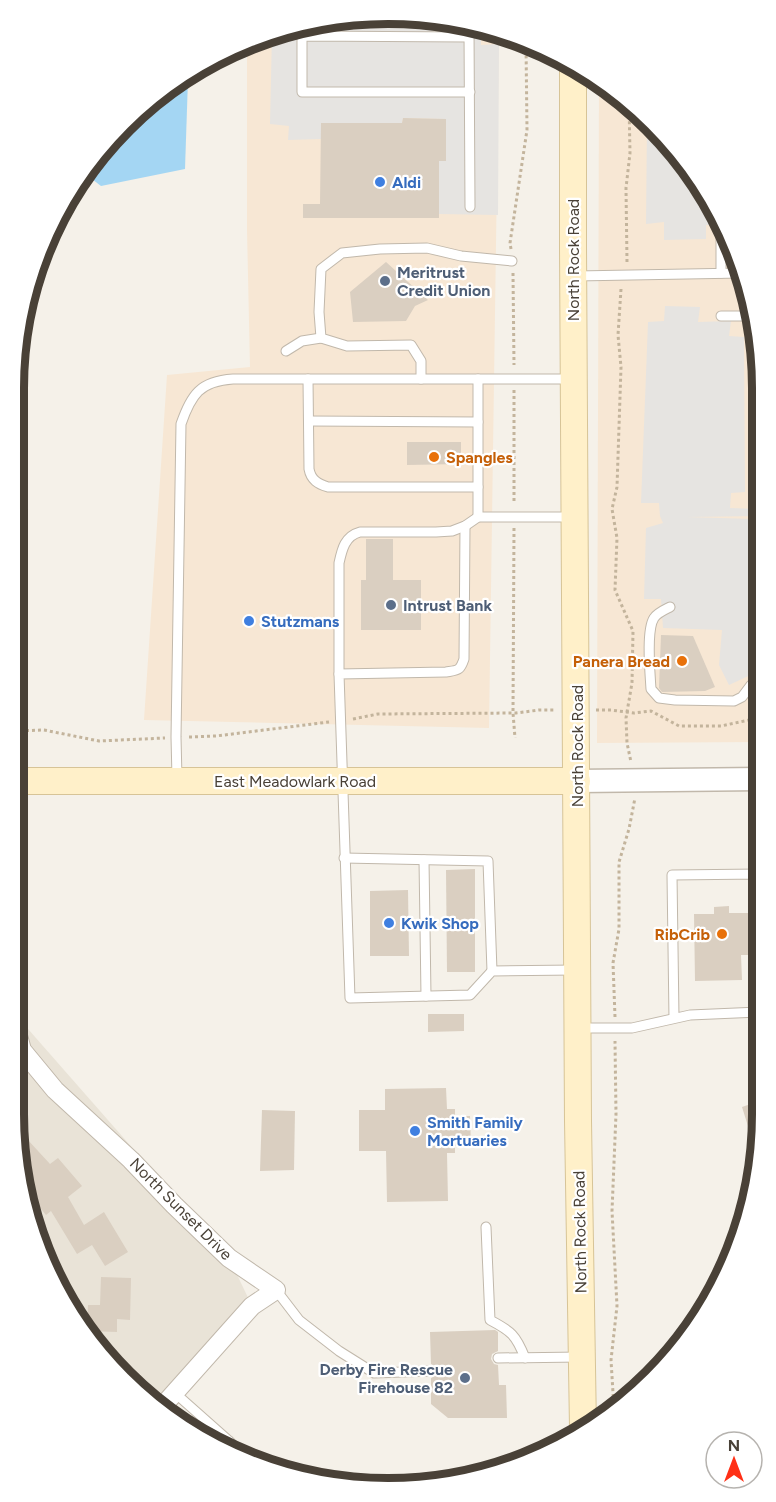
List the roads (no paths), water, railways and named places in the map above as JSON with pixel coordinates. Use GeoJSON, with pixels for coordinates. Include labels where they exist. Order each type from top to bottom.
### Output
{"type":"FeatureCollection","features":[{"type":"Feature","properties":{"kind":"main road","name":"North Rock Road"},"geometry":{"type":"LineString","coordinates":[[573,75],[578,1028],[583,1421]]}},
{"type":"Feature","properties":{"kind":"main road","name":"East Meadowlark Road"},"geometry":{"type":"LineString","coordinates":[[24,780],[577,781]]}},
{"type":"Feature","properties":{"kind":"street"},"geometry":{"type":"LineString","coordinates":[[577,781],[752,779]]}},
{"type":"Feature","properties":{"kind":"street","name":"North Sunset Drive"},"geometry":{"type":"LineString","coordinates":[[24,1052],[55,1090],[131,1160],[229,1258],[276,1290]]}},
{"type":"Feature","properties":{"kind":"street"},"geometry":{"type":"LineString","coordinates":[[166,1403],[252,1306],[276,1290]]}},
{"type":"Feature","properties":{"kind":"lane"},"geometry":{"type":"LineString","coordinates":[[468,33],[302,36],[302,92],[470,92]]}},
{"type":"Feature","properties":{"kind":"lane"},"geometry":{"type":"LineString","coordinates":[[470,33],[470,207]]}},
{"type":"Feature","properties":{"kind":"lane"},"geometry":{"type":"LineString","coordinates":[[721,242],[721,273]]}},
{"type":"Feature","properties":{"kind":"lane"},"geometry":{"type":"LineString","coordinates":[[321,338],[319,312],[321,269],[342,253],[427,248],[461,256],[512,261]]}},
{"type":"Feature","properties":{"kind":"lane"},"geometry":{"type":"LineString","coordinates":[[573,276],[734,273]]}},
{"type":"Feature","properties":{"kind":"lane"},"geometry":{"type":"LineString","coordinates":[[721,316],[745,316]]}},
{"type":"Feature","properties":{"kind":"lane"},"geometry":{"type":"LineString","coordinates":[[286,351],[302,340],[321,338],[347,346],[411,345],[422,362],[422,379]]}},
{"type":"Feature","properties":{"kind":"lane"},"geometry":{"type":"LineString","coordinates":[[308,379],[310,473],[319,484],[328,487],[478,487]]}},
{"type":"Feature","properties":{"kind":"lane"},"geometry":{"type":"LineString","coordinates":[[478,379],[478,517]]}},
{"type":"Feature","properties":{"kind":"lane"},"geometry":{"type":"LineString","coordinates":[[177,781],[181,424],[188,406],[199,390],[219,380],[574,379]]}},
{"type":"Feature","properties":{"kind":"lane"},"geometry":{"type":"LineString","coordinates":[[309,421],[478,422]]}},
{"type":"Feature","properties":{"kind":"lane"},"geometry":{"type":"LineString","coordinates":[[344,858],[488,861],[492,971],[470,995],[350,998],[344,858],[339,674],[341,550],[352,534],[360,532],[452,531],[478,517],[575,517]]}},
{"type":"Feature","properties":{"kind":"lane"},"geometry":{"type":"LineString","coordinates":[[339,674],[446,672],[461,667],[464,659],[465,526]]}},
{"type":"Feature","properties":{"kind":"lane"},"geometry":{"type":"LineString","coordinates":[[670,607],[655,615],[651,624],[651,689],[659,698],[734,701],[742,697],[751,685]]}},
{"type":"Feature","properties":{"kind":"lane"},"geometry":{"type":"LineString","coordinates":[[424,860],[426,996]]}},
{"type":"Feature","properties":{"kind":"lane"},"geometry":{"type":"LineString","coordinates":[[674,1018],[672,875],[752,874]]}},
{"type":"Feature","properties":{"kind":"lane"},"geometry":{"type":"LineString","coordinates":[[492,971],[578,970]]}},
{"type":"Feature","properties":{"kind":"lane"},"geometry":{"type":"LineString","coordinates":[[578,1028],[632,1028],[690,1015],[752,1012]]}},
{"type":"Feature","properties":{"kind":"lane"},"geometry":{"type":"LineString","coordinates":[[486,1227],[490,1320],[507,1328],[519,1341],[525,1358]]}},
{"type":"Feature","properties":{"kind":"lane"},"geometry":{"type":"LineString","coordinates":[[276,1290],[299,1320],[339,1351],[374,1373],[431,1371]]}},
{"type":"Feature","properties":{"kind":"lane"},"geometry":{"type":"LineString","coordinates":[[498,1358],[582,1357]]}},
{"type":"Feature","properties":{"kind":"lane"},"geometry":{"type":"LineString","coordinates":[[175,1394],[229,1441]]}},
{"type":"Feature","properties":{"kind":"water"},"geometry":{"type":"Polygon","coordinates":[[[188,84],[185,169],[101,186],[91,178],[114,148],[148,114],[188,84]]]}},
{"type":"Feature","properties":{"kind":"place","name":"Aldi"},"geometry":{"type":"Point","coordinates":[380,182]}},
{"type":"Feature","properties":{"kind":"place","name":"Meritrust Credit Union"},"geometry":{"type":"Point","coordinates":[385,281]}},
{"type":"Feature","properties":{"kind":"place","name":"Spangles"},"geometry":{"type":"Point","coordinates":[434,457]}},
{"type":"Feature","properties":{"kind":"place","name":"Intrust Bank"},"geometry":{"type":"Point","coordinates":[391,605]}},
{"type":"Feature","properties":{"kind":"place","name":"Stutzmans"},"geometry":{"type":"Point","coordinates":[249,621]}},
{"type":"Feature","properties":{"kind":"place","name":"Panera Bread"},"geometry":{"type":"Point","coordinates":[682,661]}},
{"type":"Feature","properties":{"kind":"place","name":"Kwik Shop"},"geometry":{"type":"Point","coordinates":[389,923]}},
{"type":"Feature","properties":{"kind":"place","name":"RibCrib"},"geometry":{"type":"Point","coordinates":[722,934]}},
{"type":"Feature","properties":{"kind":"place","name":"Smith Family Mortuaries"},"geometry":{"type":"Point","coordinates":[415,1131]}},
{"type":"Feature","properties":{"kind":"place","name":"Derby Fire Rescue Firehouse 82"},"geometry":{"type":"Point","coordinates":[465,1378]}}]}
